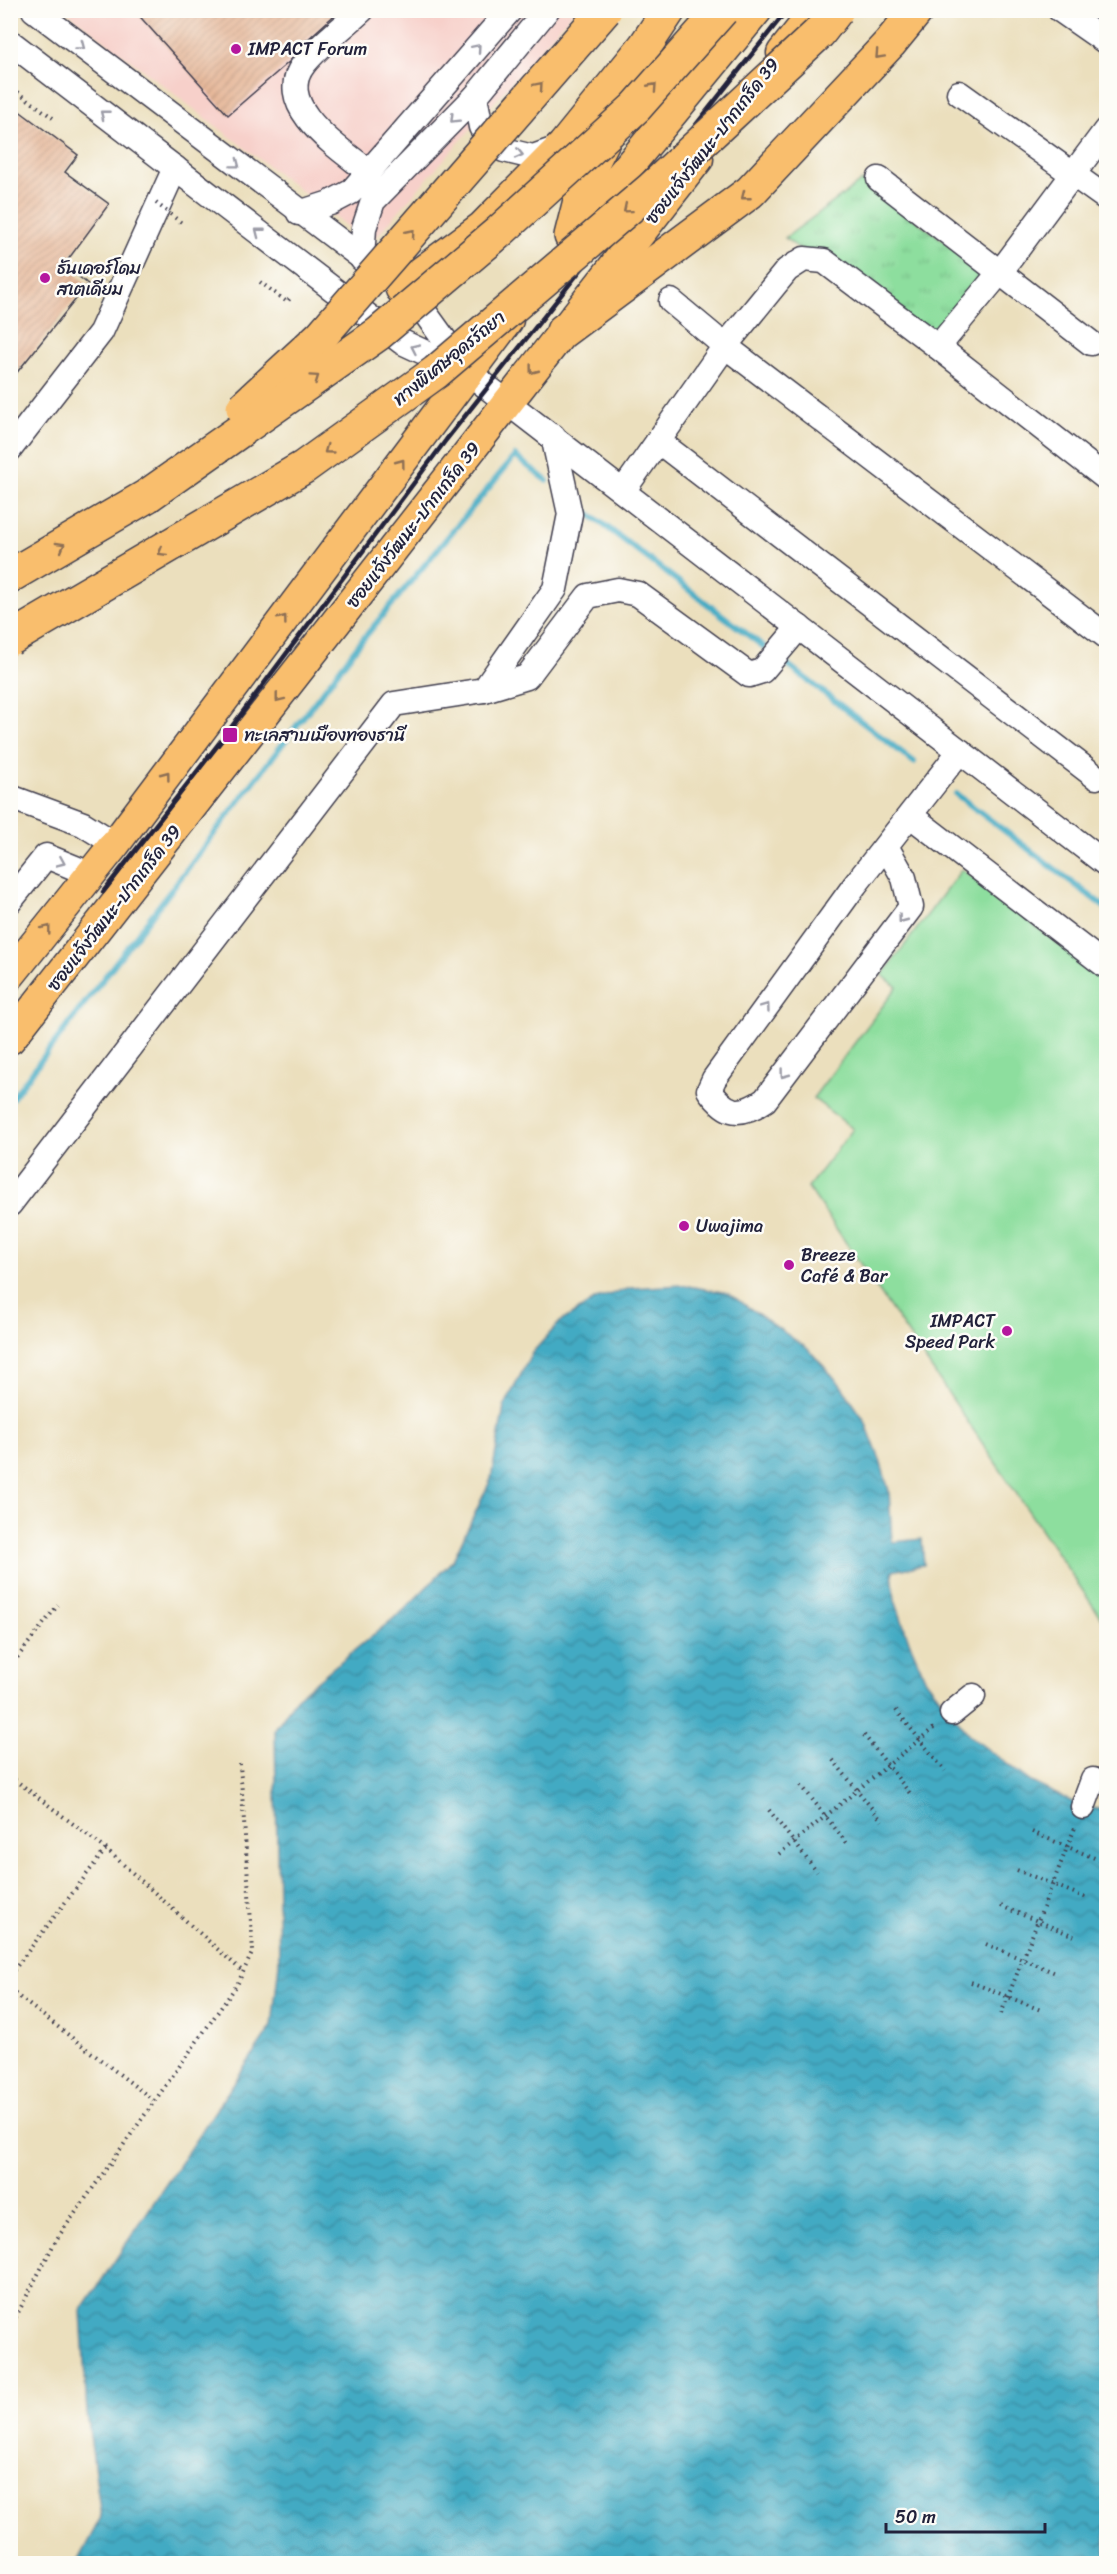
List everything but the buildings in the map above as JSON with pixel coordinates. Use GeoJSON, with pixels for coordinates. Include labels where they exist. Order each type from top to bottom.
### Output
{"type":"FeatureCollection","features":[{"type":"Feature","properties":{"kind":"highway"},"geometry":{"type":"LineString","coordinates":[[147,496],[321,336],[605,10]]}},
{"type":"Feature","properties":{"kind":"highway"},"geometry":{"type":"LineString","coordinates":[[402,288],[483,228],[564,146],[645,46],[669,10]]}},
{"type":"Feature","properties":{"kind":"highway"},"geometry":{"type":"LineString","coordinates":[[10,576],[147,496],[378,334],[499,232],[636,106],[722,10]]}},
{"type":"Feature","properties":{"kind":"highway"},"geometry":{"type":"LineString","coordinates":[[563,331],[750,192],[890,44],[917,10]]}},
{"type":"Feature","properties":{"kind":"highway","name":"ทางพิเศษอุดรรัถยา"},"geometry":{"type":"LineString","coordinates":[[10,639],[304,467],[436,372],[651,189],[828,16]]}},
{"type":"Feature","properties":{"kind":"highway"},"geometry":{"type":"LineString","coordinates":[[571,236],[587,173],[645,46]]}},
{"type":"Feature","properties":{"kind":"main road"},"geometry":{"type":"LineString","coordinates":[[10,975],[115,844],[571,236],[757,10]]}},
{"type":"Feature","properties":{"kind":"main road","name":"ซอยแจ้งวัฒนะ-ปากเกร็ด 39"},"geometry":{"type":"LineString","coordinates":[[10,1038],[563,331],[828,16]]}},
{"type":"Feature","properties":{"kind":"street"},"geometry":{"type":"LineString","coordinates":[[34,10],[299,213],[402,288],[423,310],[469,373]]}},
{"type":"Feature","properties":{"kind":"street"},"geometry":{"type":"LineString","coordinates":[[362,10],[302,66],[296,80],[295,93],[302,112],[316,128],[369,172]]}},
{"type":"Feature","properties":{"kind":"street"},"geometry":{"type":"LineString","coordinates":[[299,213],[341,198],[351,192],[510,10]]}},
{"type":"Feature","properties":{"kind":"street"},"geometry":{"type":"LineString","coordinates":[[362,259],[364,228],[373,201],[476,97],[547,10]]}},
{"type":"Feature","properties":{"kind":"street"},"geometry":{"type":"LineString","coordinates":[[1060,10],[1107,42]]}},
{"type":"Feature","properties":{"kind":"street"},"geometry":{"type":"LineString","coordinates":[[10,42],[402,342],[469,373],[1107,864]]}},
{"type":"Feature","properties":{"kind":"street"},"geometry":{"type":"LineString","coordinates":[[959,93],[1107,198]]}},
{"type":"Feature","properties":{"kind":"street"},"geometry":{"type":"LineString","coordinates":[[476,97],[481,127],[491,142],[504,150],[533,157],[564,146]]}},
{"type":"Feature","properties":{"kind":"street"},"geometry":{"type":"LineString","coordinates":[[938,347],[1001,272],[1107,130]]}},
{"type":"Feature","properties":{"kind":"street"},"geometry":{"type":"LineString","coordinates":[[10,449],[101,332],[175,168]]}},
{"type":"Feature","properties":{"kind":"street"},"geometry":{"type":"LineString","coordinates":[[879,179],[1091,343]]}},
{"type":"Feature","properties":{"kind":"street"},"geometry":{"type":"LineString","coordinates":[[623,491],[725,346],[787,270],[804,259],[824,261],[1107,478]]}},
{"type":"Feature","properties":{"kind":"street"},"geometry":{"type":"LineString","coordinates":[[671,301],[725,346],[1107,636]]}},
{"type":"Feature","properties":{"kind":"street"},"geometry":{"type":"LineString","coordinates":[[484,690],[555,589],[570,514],[553,436]]}},
{"type":"Feature","properties":{"kind":"street"},"geometry":{"type":"LineString","coordinates":[[658,441],[1096,777]]}},
{"type":"Feature","properties":{"kind":"street"},"geometry":{"type":"LineString","coordinates":[[10,1204],[394,704],[484,690],[527,677],[588,596],[618,590],[638,594],[749,675],[762,672],[799,627]]}},
{"type":"Feature","properties":{"kind":"street"},"geometry":{"type":"LineString","coordinates":[[887,848],[904,878],[911,907],[765,1100],[748,1111],[733,1111],[718,1102],[709,1090],[714,1078],[855,885],[887,848],[960,751]]}},
{"type":"Feature","properties":{"kind":"street"},"geometry":{"type":"LineString","coordinates":[[10,797],[83,824],[115,844]]}},
{"type":"Feature","properties":{"kind":"street"},"geometry":{"type":"LineString","coordinates":[[911,816],[1107,966]]}},
{"type":"Feature","properties":{"kind":"street"},"geometry":{"type":"LineString","coordinates":[[10,901],[45,856],[90,874]]}},
{"type":"Feature","properties":{"kind":"street"},"geometry":{"type":"LineString","coordinates":[[952,1713],[973,1696]]}},
{"type":"Feature","properties":{"kind":"street"},"geometry":{"type":"LineString","coordinates":[[1083,1807],[1094,1780]]}},
{"type":"Feature","properties":{"kind":"path"},"geometry":{"type":"LineString","coordinates":[[18,92],[53,118]]}},
{"type":"Feature","properties":{"kind":"path"},"geometry":{"type":"LineString","coordinates":[[156,203],[183,224]]}},
{"type":"Feature","properties":{"kind":"path"},"geometry":{"type":"LineString","coordinates":[[260,282],[287,302],[291,297]]}},
{"type":"Feature","properties":{"kind":"path"},"geometry":{"type":"LineString","coordinates":[[10,1667],[58,1605]]}},
{"type":"Feature","properties":{"kind":"path"},"geometry":{"type":"LineString","coordinates":[[896,1710],[945,1771]]}},
{"type":"Feature","properties":{"kind":"path"},"geometry":{"type":"LineString","coordinates":[[779,1854],[952,1713]]}},
{"type":"Feature","properties":{"kind":"path"},"geometry":{"type":"LineString","coordinates":[[864,1735],[912,1796]]}},
{"type":"Feature","properties":{"kind":"path"},"geometry":{"type":"LineString","coordinates":[[833,1760],[882,1821]]}},
{"type":"Feature","properties":{"kind":"path"},"geometry":{"type":"LineString","coordinates":[[10,2328],[56,2240],[153,2100],[237,1986],[253,1951],[240,1764]]}},
{"type":"Feature","properties":{"kind":"path"},"geometry":{"type":"LineString","coordinates":[[10,1776],[106,1849],[243,1972]]}},
{"type":"Feature","properties":{"kind":"path"},"geometry":{"type":"LineString","coordinates":[[801,1785],[849,1846]]}},
{"type":"Feature","properties":{"kind":"path"},"geometry":{"type":"LineString","coordinates":[[1001,2014],[1083,1807]]}},
{"type":"Feature","properties":{"kind":"path"},"geometry":{"type":"LineString","coordinates":[[769,1810],[817,1872]]}},
{"type":"Feature","properties":{"kind":"path"},"geometry":{"type":"LineString","coordinates":[[1032,1832],[1104,1862]]}},
{"type":"Feature","properties":{"kind":"path"},"geometry":{"type":"LineString","coordinates":[[10,1975],[106,1849]]}},
{"type":"Feature","properties":{"kind":"path"},"geometry":{"type":"LineString","coordinates":[[1017,1870],[1089,1899]]}},
{"type":"Feature","properties":{"kind":"path"},"geometry":{"type":"LineString","coordinates":[[1001,1906],[1074,1936]]}},
{"type":"Feature","properties":{"kind":"path"},"geometry":{"type":"LineString","coordinates":[[986,1944],[1058,1974]]}},
{"type":"Feature","properties":{"kind":"path"},"geometry":{"type":"LineString","coordinates":[[970,1982],[1043,2012]]}},
{"type":"Feature","properties":{"kind":"path"},"geometry":{"type":"LineString","coordinates":[[10,1990],[153,2100]]}},
{"type":"Feature","properties":{"kind":"shaded area"},"geometry":{"type":"Polygon","coordinates":[[[66,11],[574,11],[370,244],[66,11]]]}},
{"type":"Feature","properties":{"kind":"green space"},"geometry":{"type":"Polygon","coordinates":[[[862,181],[985,271],[925,344],[785,238],[862,181]]]}},
{"type":"Feature","properties":{"kind":"green space","name":"IMPACT Speed Park"},"geometry":{"type":"Polygon","coordinates":[[[962,869],[1106,981],[1106,1625],[808,1187],[853,1129],[813,1098],[897,987],[882,975],[962,869]]]}},
{"type":"Feature","properties":{"kind":"water"},"geometry":{"type":"Polygon","coordinates":[[[682,1285],[728,1293],[808,1349],[840,1384],[865,1421],[880,1460],[889,1491],[892,1542],[922,1539],[924,1565],[892,1571],[895,1600],[926,1680],[970,1736],[1031,1782],[1083,1807],[1106,1810],[1106,2563],[76,2564],[101,2517],[87,2413],[81,2311],[272,2026],[279,1963],[275,1729],[297,1697],[405,1609],[453,1560],[491,1479],[504,1407],[532,1353],[560,1322],[596,1299],[631,1288],[682,1285]]]}},
{"type":"Feature","properties":{"kind":"waterway"},"geometry":{"type":"LineString","coordinates":[[10,1101],[359,644],[515,456],[547,481]]}},
{"type":"Feature","properties":{"kind":"waterway"},"geometry":{"type":"LineString","coordinates":[[583,509],[764,647]]}},
{"type":"Feature","properties":{"kind":"waterway"},"geometry":{"type":"LineString","coordinates":[[784,662],[914,762]]}},
{"type":"Feature","properties":{"kind":"waterway"},"geometry":{"type":"LineString","coordinates":[[956,794],[1106,908]]}},
{"type":"Feature","properties":{"kind":"railway"},"geometry":{"type":"LineString","coordinates":[[103,892],[227,733],[446,440],[787,10]]}},
{"type":"Feature","properties":{"kind":"place","name":"IMPACT Forum"},"geometry":{"type":"Point","coordinates":[236,49]}},
{"type":"Feature","properties":{"kind":"place","name":"ธันเดอร์โดม สเตเดียม"},"geometry":{"type":"Point","coordinates":[45,278]}},
{"type":"Feature","properties":{"kind":"place","name":"ทะเลสาบเมืองทองธานี"},"geometry":{"type":"Point","coordinates":[230,735]}},
{"type":"Feature","properties":{"kind":"place","name":"Uwajima"},"geometry":{"type":"Point","coordinates":[684,1226]}},
{"type":"Feature","properties":{"kind":"place","name":"Breeze Café & Bar"},"geometry":{"type":"Point","coordinates":[789,1265]}},
{"type":"Feature","properties":{"kind":"place","name":"IMPACT Speed Park"},"geometry":{"type":"Point","coordinates":[1007,1331]}}]}
